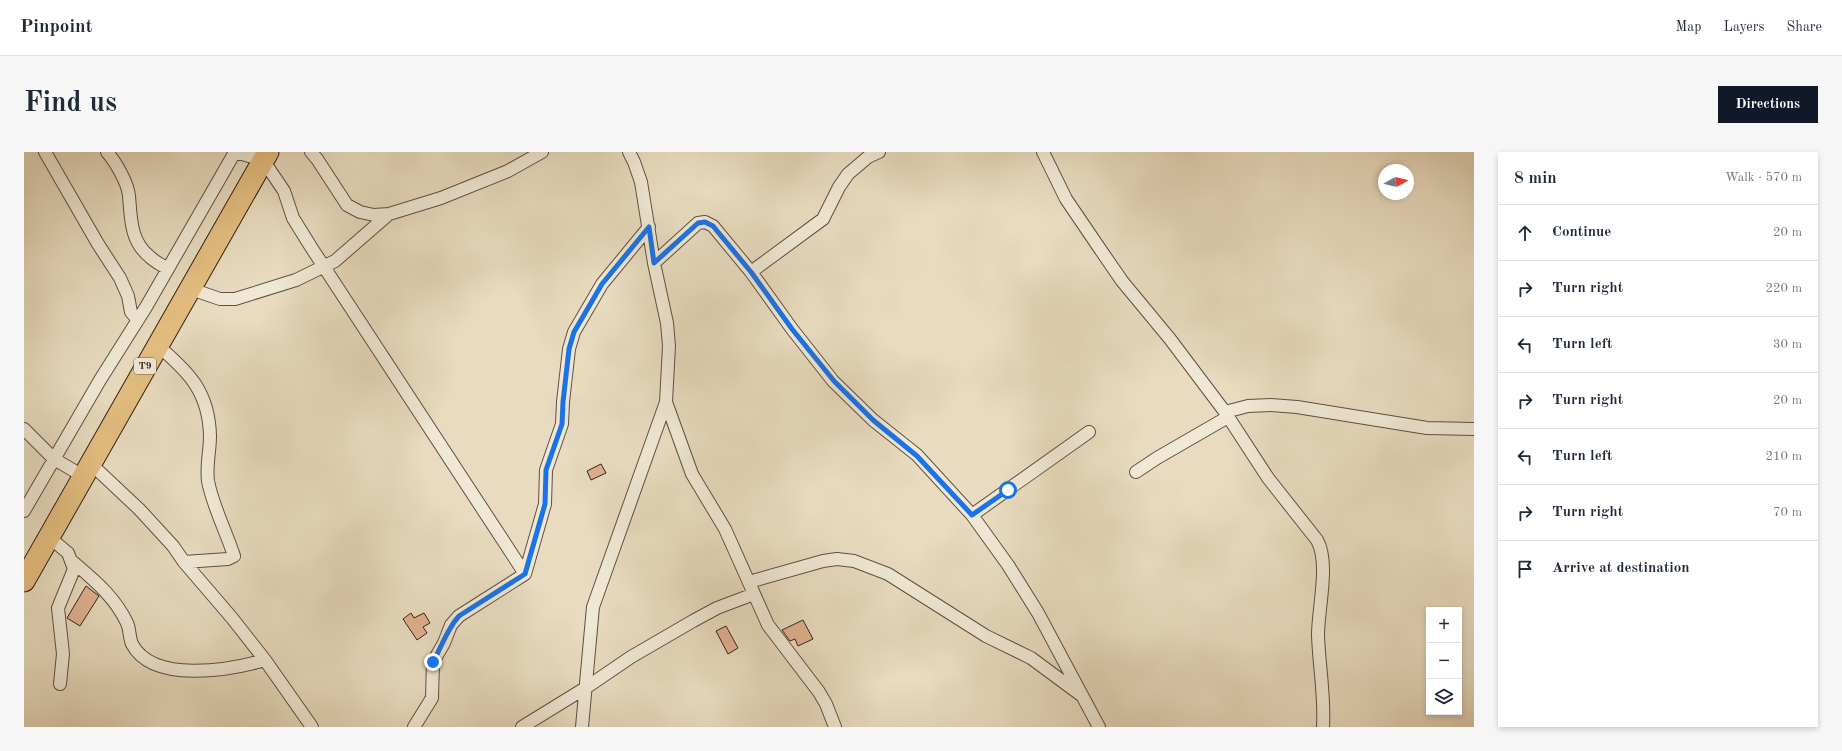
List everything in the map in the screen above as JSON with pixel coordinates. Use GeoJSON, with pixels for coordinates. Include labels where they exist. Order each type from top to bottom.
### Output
{"type":"FeatureCollection","features":[{"type":"Feature","properties":{"kind":"highway","name":"T9"},"geometry":{"type":"LineString","coordinates":[[24,581],[86,469],[191,289],[265,156]]}},
{"type":"Feature","properties":{"kind":"street"},"geometry":{"type":"LineString","coordinates":[[45,152],[98,244],[120,278],[128,296],[131,312],[138,320]]}},
{"type":"Feature","properties":{"kind":"street"},"geometry":{"type":"LineString","coordinates":[[107,152],[118,167],[129,195],[130,223],[137,241],[150,257],[168,268]]}},
{"type":"Feature","properties":{"kind":"street"},"geometry":{"type":"LineString","coordinates":[[24,511],[100,380],[138,320],[235,152],[265,156],[284,191],[293,218],[323,267],[525,574]]}},
{"type":"Feature","properties":{"kind":"street"},"geometry":{"type":"LineString","coordinates":[[311,152],[317,158],[347,205],[360,212],[374,215],[389,214],[476,185],[508,171],[542,152]]}},
{"type":"Feature","properties":{"kind":"street"},"geometry":{"type":"LineString","coordinates":[[582,727],[587,687],[593,607],[666,402],[669,346],[667,323],[654,263],[641,182],[629,152]]}},
{"type":"Feature","properties":{"kind":"street"},"geometry":{"type":"LineString","coordinates":[[751,272],[823,219],[839,187],[848,174],[868,157],[879,152]]}},
{"type":"Feature","properties":{"kind":"street"},"geometry":{"type":"LineString","coordinates":[[1043,152],[1066,199],[1100,249],[1122,280],[1170,339],[1227,415],[1268,478],[1318,540],[1321,548],[1322,589],[1318,634],[1324,708],[1323,727]]}},
{"type":"Feature","properties":{"kind":"street"},"geometry":{"type":"LineString","coordinates":[[191,289],[220,299],[235,299],[275,288],[296,280],[335,261],[389,214]]}},
{"type":"Feature","properties":{"kind":"street"},"geometry":{"type":"LineString","coordinates":[[654,263],[698,223],[705,222],[713,226],[751,272],[792,329],[834,381],[873,420],[917,456],[972,515],[1008,565],[1038,613],[1099,727]]}},
{"type":"Feature","properties":{"kind":"street"},"geometry":{"type":"LineString","coordinates":[[414,727],[432,698],[433,662],[451,625],[459,616],[525,574],[545,504],[546,470],[562,424],[569,349],[574,332],[602,284],[649,227]]}},
{"type":"Feature","properties":{"kind":"street"},"geometry":{"type":"LineString","coordinates":[[157,345],[196,382],[203,397],[208,412],[210,436],[208,479],[210,492],[234,556],[228,559],[184,562]]}},
{"type":"Feature","properties":{"kind":"street"},"geometry":{"type":"LineString","coordinates":[[666,402],[692,474],[725,529],[768,625],[826,704],[835,727]]}},
{"type":"Feature","properties":{"kind":"street"},"geometry":{"type":"LineString","coordinates":[[1136,472],[1227,415],[1248,406],[1277,405],[1297,407],[1427,428],[1474,429]]}},
{"type":"Feature","properties":{"kind":"street"},"geometry":{"type":"LineString","coordinates":[[24,429],[54,459],[86,469],[139,509],[232,618],[265,660],[312,727]]}},
{"type":"Feature","properties":{"kind":"street"},"geometry":{"type":"LineString","coordinates":[[972,515],[1090,432]]}},
{"type":"Feature","properties":{"kind":"street"},"geometry":{"type":"LineString","coordinates":[[49,537],[68,553],[73,562],[110,596],[128,624],[132,643],[140,653],[153,663],[176,670],[213,670],[236,668],[265,660]]}},
{"type":"Feature","properties":{"kind":"street"},"geometry":{"type":"LineString","coordinates":[[749,582],[823,561],[837,559],[854,561],[888,574],[986,636],[1030,658],[1082,696]]}},
{"type":"Feature","properties":{"kind":"street"},"geometry":{"type":"LineString","coordinates":[[60,684],[63,654],[58,608],[72,575],[73,562]]}},
{"type":"Feature","properties":{"kind":"street"},"geometry":{"type":"LineString","coordinates":[[522,727],[587,687],[631,657],[693,621],[717,608],[754,594]]}},
{"type":"Feature","properties":{"kind":"building"},"geometry":{"type":"Polygon","coordinates":[[[601,464],[606,473],[591,480],[587,471],[601,464]]]}},
{"type":"Feature","properties":{"kind":"building"},"geometry":{"type":"Polygon","coordinates":[[[86,586],[99,596],[80,626],[67,618],[86,586]]]}},
{"type":"Feature","properties":{"kind":"building"},"geometry":{"type":"Polygon","coordinates":[[[411,613],[414,618],[424,613],[430,623],[423,627],[427,633],[417,640],[403,619],[411,613]]]}},
{"type":"Feature","properties":{"kind":"building"},"geometry":{"type":"Polygon","coordinates":[[[803,620],[813,639],[798,646],[795,639],[790,641],[782,630],[803,620]]]}},
{"type":"Feature","properties":{"kind":"building"},"geometry":{"type":"Polygon","coordinates":[[[726,626],[738,648],[728,654],[716,631],[726,626]]]}},
{"type":"Feature","properties":{"kind":"route"},"geometry":{"type":"LineString","coordinates":[[433,662],[451,625],[459,616],[525,574],[544,510],[546,470],[548,461],[562,424],[569,349],[574,332],[602,284],[649,227],[654,263],[698,223],[705,222],[713,226],[751,272],[792,329],[834,381],[873,420],[917,456],[972,515],[1008,490]]}}]}
